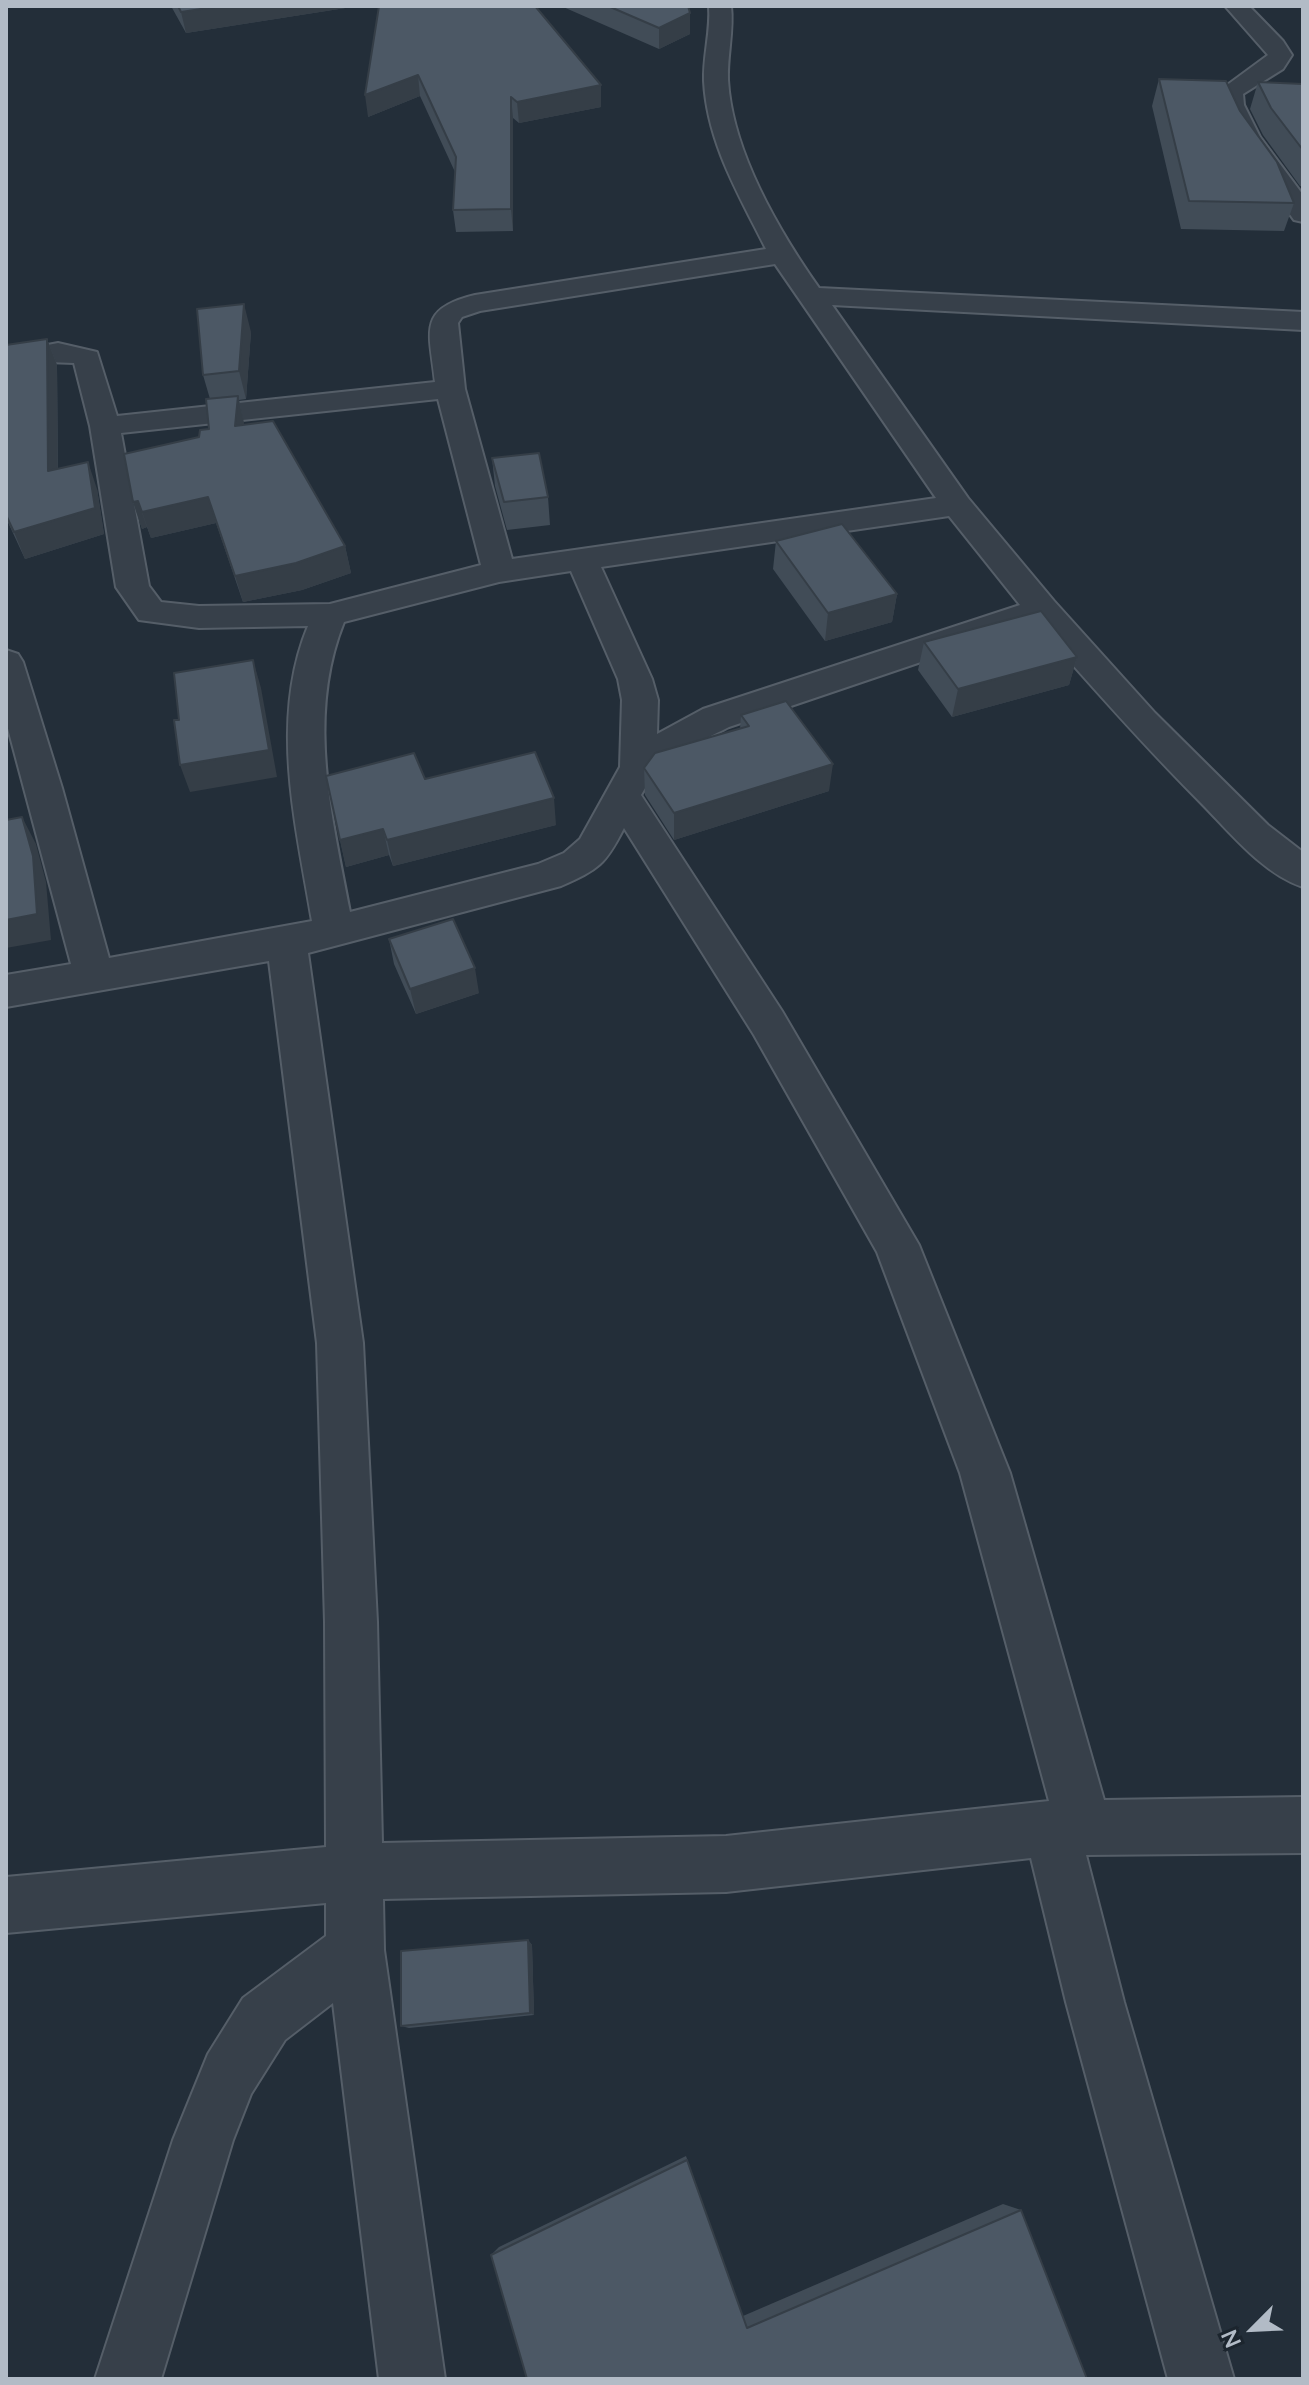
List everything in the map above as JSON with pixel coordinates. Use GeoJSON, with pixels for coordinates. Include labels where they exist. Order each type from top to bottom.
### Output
{"type":"FeatureCollection","features":[{"type":"Feature","properties":{"kind":"street"},"geometry":{"type":"LineString","coordinates":[[720,6],[722,25],[716,80],[730,152],[782,255],[957,505],[1042,609],[1142,722],[1255,835],[1303,873]]}},
{"type":"Feature","properties":{"kind":"street"},"geometry":{"type":"LineString","coordinates":[[1236,6],[1275,46],[1292,54]]}},
{"type":"Feature","properties":{"kind":"street"},"geometry":{"type":"LineString","coordinates":[[1292,54],[1231,91],[1230,103],[1242,129],[1303,214]]}},
{"type":"Feature","properties":{"kind":"street"},"geometry":{"type":"LineString","coordinates":[[499,571],[450,389],[444,323],[452,311],[475,303],[782,255]]}},
{"type":"Feature","properties":{"kind":"street"},"geometry":{"type":"LineString","coordinates":[[810,296],[1303,321]]}},
{"type":"Feature","properties":{"kind":"street"},"geometry":{"type":"LineString","coordinates":[[6,362],[59,351],[75,352],[87,358],[105,426],[133,587],[151,612],[199,617],[330,615],[499,571],[957,505]]}},
{"type":"Feature","properties":{"kind":"street"},"geometry":{"type":"LineString","coordinates":[[105,426],[450,389]]}},
{"type":"Feature","properties":{"kind":"street"},"geometry":{"type":"LineString","coordinates":[[582,560],[635,679],[640,700],[630,781],[897,1245],[985,1473],[1067,1827],[1095,2002],[1201,2379]]}},
{"type":"Feature","properties":{"kind":"street"},"geometry":{"type":"LineString","coordinates":[[6,991],[287,943],[547,876],[577,863],[594,849],[630,781],[675,739],[716,718],[1042,609]]}},
{"type":"Feature","properties":{"kind":"street"},"geometry":{"type":"LineString","coordinates":[[330,615],[318,637],[305,700],[310,789],[333,929]]}},
{"type":"Feature","properties":{"kind":"street"},"geometry":{"type":"LineString","coordinates":[[6,662],[44,788],[94,977]]}},
{"type":"Feature","properties":{"kind":"street"},"geometry":{"type":"LineString","coordinates":[[287,943],[340,1343],[351,1622],[355,1950],[412,2379]]}},
{"type":"Feature","properties":{"kind":"street"},"geometry":{"type":"LineString","coordinates":[[6,1905],[355,1872],[726,1864],[1067,1827],[1303,1825]]}},
{"type":"Feature","properties":{"kind":"street"},"geometry":{"type":"LineString","coordinates":[[128,2379],[203,2140],[229,2075],[264,2019],[355,1950]]}},
{"type":"Feature","properties":{"kind":"building"},"geometry":{"type":"Polygon","coordinates":[[[178,6],[221,6],[181,12],[178,6]]]}},
{"type":"Feature","properties":{"kind":"building"},"geometry":{"type":"Polygon","coordinates":[[[379,6],[535,6],[601,85],[517,102],[511,97],[511,209],[453,210],[456,157],[418,75],[365,95],[379,6]]]}},
{"type":"Feature","properties":{"kind":"building"},"geometry":{"type":"Polygon","coordinates":[[[608,6],[688,6],[690,13],[659,28],[608,6]]]}},
{"type":"Feature","properties":{"kind":"building"},"geometry":{"type":"Polygon","coordinates":[[[1159,79],[1226,81],[1240,111],[1277,162],[1294,203],[1189,201],[1159,79]]]}},
{"type":"Feature","properties":{"kind":"building"},"geometry":{"type":"Polygon","coordinates":[[[1258,82],[1303,84],[1303,150],[1271,108],[1258,82]]]}},
{"type":"Feature","properties":{"kind":"building"},"geometry":{"type":"Polygon","coordinates":[[[244,304],[239,371],[203,375],[197,309],[244,304]]]}},
{"type":"Feature","properties":{"kind":"building"},"geometry":{"type":"Polygon","coordinates":[[[47,339],[48,471],[88,462],[95,508],[14,532],[6,515],[6,345],[47,339]]]}},
{"type":"Feature","properties":{"kind":"building"},"geometry":{"type":"Polygon","coordinates":[[[238,396],[235,426],[273,421],[345,546],[296,563],[235,576],[208,497],[142,512],[138,501],[133,502],[124,454],[199,437],[200,430],[209,429],[206,399],[238,396]]]}},
{"type":"Feature","properties":{"kind":"building"},"geometry":{"type":"Polygon","coordinates":[[[539,453],[548,497],[504,502],[492,458],[539,453]]]}},
{"type":"Feature","properties":{"kind":"building"},"geometry":{"type":"Polygon","coordinates":[[[842,524],[897,594],[828,613],[776,541],[842,524]]]}},
{"type":"Feature","properties":{"kind":"building"},"geometry":{"type":"Polygon","coordinates":[[[1041,611],[1077,657],[958,689],[924,642],[1041,611]]]}},
{"type":"Feature","properties":{"kind":"building"},"geometry":{"type":"Polygon","coordinates":[[[253,660],[269,750],[180,765],[174,720],[179,720],[174,673],[253,660]]]}},
{"type":"Feature","properties":{"kind":"building"},"geometry":{"type":"Polygon","coordinates":[[[786,701],[833,764],[674,813],[644,768],[655,753],[749,726],[741,715],[786,701]]]}},
{"type":"Feature","properties":{"kind":"building"},"geometry":{"type":"Polygon","coordinates":[[[535,752],[554,798],[387,840],[383,829],[340,840],[326,776],[414,753],[425,779],[535,752]]]}},
{"type":"Feature","properties":{"kind":"building"},"geometry":{"type":"Polygon","coordinates":[[[22,817],[33,856],[37,914],[6,920],[6,820],[22,817]]]}},
{"type":"Feature","properties":{"kind":"building"},"geometry":{"type":"Polygon","coordinates":[[[453,919],[475,968],[410,989],[389,939],[453,919]]]}},
{"type":"Feature","properties":{"kind":"building"},"geometry":{"type":"Polygon","coordinates":[[[528,1940],[530,2013],[401,2026],[401,1951],[528,1940]]]}},
{"type":"Feature","properties":{"kind":"building"},"geometry":{"type":"Polygon","coordinates":[[[687,2160],[747,2328],[1021,2210],[1087,2379],[527,2379],[491,2255],[687,2160]]]}}]}
